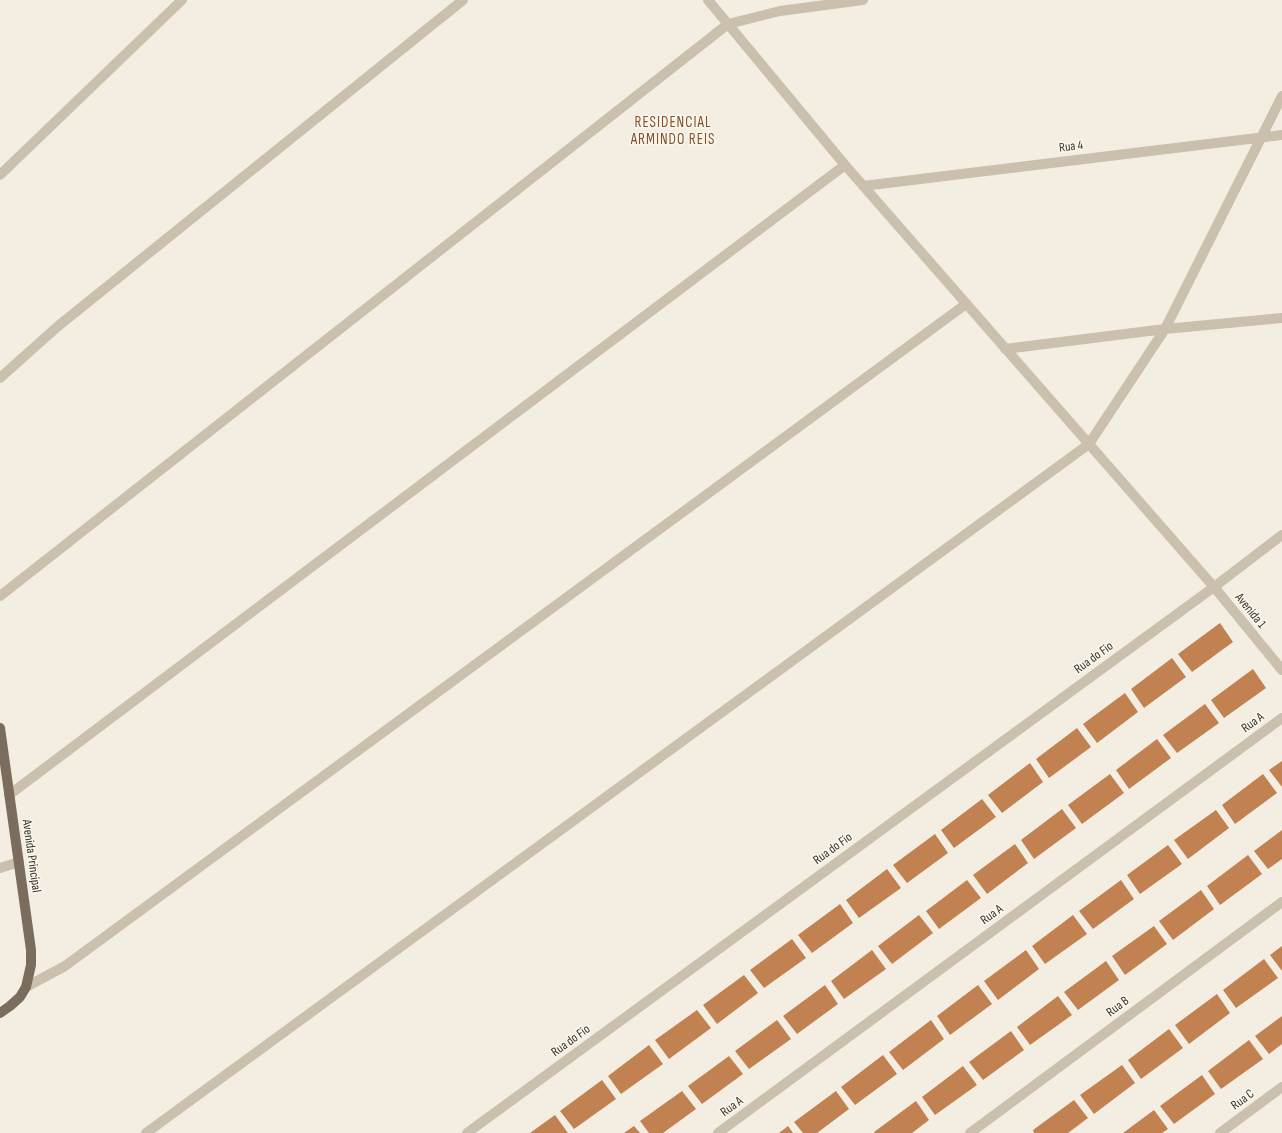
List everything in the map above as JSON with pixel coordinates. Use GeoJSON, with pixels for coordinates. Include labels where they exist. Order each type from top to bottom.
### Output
{"type":"FeatureCollection","features":[{"type":"Feature","properties":{"kind":"main road","name":"Avenida Principal"},"geometry":{"type":"LineString","coordinates":[[0,728],[31,950],[32,965],[26,987]]}},
{"type":"Feature","properties":{"kind":"main road"},"geometry":{"type":"LineString","coordinates":[[0,1013],[15,1001],[26,987]]}},
{"type":"Feature","properties":{"kind":"street"},"geometry":{"type":"LineString","coordinates":[[0,175],[182,0]]}},
{"type":"Feature","properties":{"kind":"street"},"geometry":{"type":"LineString","coordinates":[[0,378],[57,327],[463,0]]}},
{"type":"Feature","properties":{"kind":"street","name":"Avenida 1"},"geometry":{"type":"LineString","coordinates":[[708,0],[845,165],[1214,587],[1282,670]]}},
{"type":"Feature","properties":{"kind":"street"},"geometry":{"type":"LineString","coordinates":[[0,596],[728,24],[780,11],[863,0]]}},
{"type":"Feature","properties":{"kind":"street"},"geometry":{"type":"LineString","coordinates":[[146,1133],[1089,444],[1166,329],[1282,96]]}},
{"type":"Feature","properties":{"kind":"street","name":"Rua 4"},"geometry":{"type":"LineString","coordinates":[[863,186],[1282,135]]}},
{"type":"Feature","properties":{"kind":"street"},"geometry":{"type":"LineString","coordinates":[[9,795],[845,165]]}},
{"type":"Feature","properties":{"kind":"street"},"geometry":{"type":"LineString","coordinates":[[26,987],[72,962],[966,304]]}},
{"type":"Feature","properties":{"kind":"street"},"geometry":{"type":"LineString","coordinates":[[1005,349],[1166,329],[1282,318]]}},
{"type":"Feature","properties":{"kind":"street","name":"Rua do Fio"},"geometry":{"type":"LineString","coordinates":[[467,1133],[1214,587],[1282,535]]}},
{"type":"Feature","properties":{"kind":"street","name":"Rua A"},"geometry":{"type":"LineString","coordinates":[[718,1133],[1282,718]]}},
{"type":"Feature","properties":{"kind":"street"},"geometry":{"type":"LineString","coordinates":[[0,868],[19,862]]}},
{"type":"Feature","properties":{"kind":"street","name":"Rua B"},"geometry":{"type":"LineString","coordinates":[[970,1133],[1282,902]]}},
{"type":"Feature","properties":{"kind":"street","name":"Rua C"},"geometry":{"type":"LineString","coordinates":[[1220,1133],[1282,1087]]}},
{"type":"Feature","properties":{"kind":"building"},"geometry":{"type":"Polygon","coordinates":[[[1220,623],[1233,642],[1192,672],[1178,654],[1220,623]]]}},
{"type":"Feature","properties":{"kind":"building"},"geometry":{"type":"Polygon","coordinates":[[[1172,658],[1186,677],[1144,708],[1131,689],[1172,658]]]}},
{"type":"Feature","properties":{"kind":"building"},"geometry":{"type":"Polygon","coordinates":[[[1253,669],[1266,688],[1224,718],[1211,700],[1253,669]]]}},
{"type":"Feature","properties":{"kind":"building"},"geometry":{"type":"Polygon","coordinates":[[[1125,693],[1138,712],[1097,743],[1083,724],[1125,693]]]}},
{"type":"Feature","properties":{"kind":"building"},"geometry":{"type":"Polygon","coordinates":[[[1205,704],[1219,723],[1177,753],[1163,735],[1205,704]]]}},
{"type":"Feature","properties":{"kind":"building"},"geometry":{"type":"Polygon","coordinates":[[[1077,728],[1091,747],[1049,778],[1036,759],[1077,728]]]}},
{"type":"Feature","properties":{"kind":"building"},"geometry":{"type":"Polygon","coordinates":[[[1157,739],[1171,758],[1129,789],[1116,770],[1157,739]]]}},
{"type":"Feature","properties":{"kind":"building"},"geometry":{"type":"Polygon","coordinates":[[[1282,761],[1282,787],[1269,770],[1282,761]]]}},
{"type":"Feature","properties":{"kind":"building"},"geometry":{"type":"Polygon","coordinates":[[[1030,763],[1043,782],[1002,813],[988,795],[1030,763]]]}},
{"type":"Feature","properties":{"kind":"building"},"geometry":{"type":"Polygon","coordinates":[[[1110,774],[1124,793],[1082,824],[1068,805],[1110,774]]]}},
{"type":"Feature","properties":{"kind":"building"},"geometry":{"type":"Polygon","coordinates":[[[1263,774],[1277,793],[1235,824],[1222,805],[1263,774]]]}},
{"type":"Feature","properties":{"kind":"building"},"geometry":{"type":"Polygon","coordinates":[[[982,799],[996,817],[954,848],[941,830],[982,799]]]}},
{"type":"Feature","properties":{"kind":"building"},"geometry":{"type":"Polygon","coordinates":[[[1062,809],[1076,828],[1034,859],[1021,840],[1062,809]]]}},
{"type":"Feature","properties":{"kind":"building"},"geometry":{"type":"Polygon","coordinates":[[[1216,810],[1229,828],[1188,859],[1174,840],[1216,810]]]}},
{"type":"Feature","properties":{"kind":"building"},"geometry":{"type":"Polygon","coordinates":[[[1282,830],[1282,859],[1268,869],[1254,851],[1282,830]]]}},
{"type":"Feature","properties":{"kind":"building"},"geometry":{"type":"Polygon","coordinates":[[[935,834],[948,853],[907,883],[893,865],[935,834]]]}},
{"type":"Feature","properties":{"kind":"building"},"geometry":{"type":"Polygon","coordinates":[[[1015,844],[1028,863],[987,894],[973,875],[1015,844]]]}},
{"type":"Feature","properties":{"kind":"building"},"geometry":{"type":"Polygon","coordinates":[[[1168,845],[1182,864],[1140,894],[1127,875],[1168,845]]]}},
{"type":"Feature","properties":{"kind":"building"},"geometry":{"type":"Polygon","coordinates":[[[1248,855],[1262,874],[1220,905],[1207,886],[1248,855]]]}},
{"type":"Feature","properties":{"kind":"building"},"geometry":{"type":"Polygon","coordinates":[[[887,869],[901,888],[859,918],[846,900],[887,869]]]}},
{"type":"Feature","properties":{"kind":"building"},"geometry":{"type":"Polygon","coordinates":[[[967,880],[981,898],[939,929],[926,911],[967,880]]]}},
{"type":"Feature","properties":{"kind":"building"},"geometry":{"type":"Polygon","coordinates":[[[1121,880],[1134,899],[1093,929],[1079,911],[1121,880]]]}},
{"type":"Feature","properties":{"kind":"building"},"geometry":{"type":"Polygon","coordinates":[[[1201,890],[1214,909],[1173,940],[1159,921],[1201,890]]]}},
{"type":"Feature","properties":{"kind":"building"},"geometry":{"type":"Polygon","coordinates":[[[840,904],[853,923],[812,953],[798,935],[840,904]]]}},
{"type":"Feature","properties":{"kind":"building"},"geometry":{"type":"Polygon","coordinates":[[[919,915],[933,933],[892,964],[878,946],[919,915]]]}},
{"type":"Feature","properties":{"kind":"building"},"geometry":{"type":"Polygon","coordinates":[[[1073,915],[1087,934],[1045,964],[1032,946],[1073,915]]]}},
{"type":"Feature","properties":{"kind":"building"},"geometry":{"type":"Polygon","coordinates":[[[1154,926],[1167,944],[1125,975],[1112,956],[1154,926]]]}},
{"type":"Feature","properties":{"kind":"building"},"geometry":{"type":"Polygon","coordinates":[[[792,939],[806,958],[764,988],[750,970],[792,939]]]}},
{"type":"Feature","properties":{"kind":"building"},"geometry":{"type":"Polygon","coordinates":[[[1282,946],[1282,971],[1270,955],[1282,946]]]}},
{"type":"Feature","properties":{"kind":"building"},"geometry":{"type":"Polygon","coordinates":[[[872,950],[886,969],[844,999],[831,981],[872,950]]]}},
{"type":"Feature","properties":{"kind":"building"},"geometry":{"type":"Polygon","coordinates":[[[1026,950],[1039,969],[998,1000],[984,981],[1026,950]]]}},
{"type":"Feature","properties":{"kind":"building"},"geometry":{"type":"Polygon","coordinates":[[[1264,959],[1278,978],[1236,1008],[1223,990],[1264,959]]]}},
{"type":"Feature","properties":{"kind":"building"},"geometry":{"type":"Polygon","coordinates":[[[1106,961],[1119,980],[1078,1010],[1064,992],[1106,961]]]}},
{"type":"Feature","properties":{"kind":"building"},"geometry":{"type":"Polygon","coordinates":[[[744,975],[758,993],[717,1024],[703,1005],[744,975]]]}},
{"type":"Feature","properties":{"kind":"building"},"geometry":{"type":"Polygon","coordinates":[[[825,985],[838,1004],[797,1034],[783,1016],[825,985]]]}},
{"type":"Feature","properties":{"kind":"building"},"geometry":{"type":"Polygon","coordinates":[[[978,985],[992,1004],[950,1035],[937,1016],[978,985]]]}},
{"type":"Feature","properties":{"kind":"building"},"geometry":{"type":"Polygon","coordinates":[[[1217,994],[1230,1013],[1189,1044],[1175,1025],[1217,994]]]}},
{"type":"Feature","properties":{"kind":"building"},"geometry":{"type":"Polygon","coordinates":[[[1058,996],[1072,1015],[1030,1045],[1017,1027],[1058,996]]]}},
{"type":"Feature","properties":{"kind":"building"},"geometry":{"type":"Polygon","coordinates":[[[697,1010],[711,1028],[669,1059],[655,1040],[697,1010]]]}},
{"type":"Feature","properties":{"kind":"building"},"geometry":{"type":"Polygon","coordinates":[[[1282,1016],[1282,1044],[1269,1054],[1255,1036],[1282,1016]]]}},
{"type":"Feature","properties":{"kind":"building"},"geometry":{"type":"Polygon","coordinates":[[[777,1020],[791,1039],[749,1069],[735,1051],[777,1020]]]}},
{"type":"Feature","properties":{"kind":"building"},"geometry":{"type":"Polygon","coordinates":[[[931,1020],[944,1039],[903,1070],[889,1052],[931,1020]]]}},
{"type":"Feature","properties":{"kind":"building"},"geometry":{"type":"Polygon","coordinates":[[[1169,1029],[1183,1048],[1141,1079],[1128,1060],[1169,1029]]]}},
{"type":"Feature","properties":{"kind":"building"},"geometry":{"type":"Polygon","coordinates":[[[1011,1031],[1024,1050],[983,1080],[969,1062],[1011,1031]]]}},
{"type":"Feature","properties":{"kind":"building"},"geometry":{"type":"Polygon","coordinates":[[[1249,1040],[1263,1059],[1221,1089],[1208,1071],[1249,1040]]]}},
{"type":"Feature","properties":{"kind":"building"},"geometry":{"type":"Polygon","coordinates":[[[649,1045],[663,1064],[621,1094],[608,1076],[649,1045]]]}},
{"type":"Feature","properties":{"kind":"building"},"geometry":{"type":"Polygon","coordinates":[[[883,1055],[897,1074],[855,1105],[841,1087],[883,1055]]]}},
{"type":"Feature","properties":{"kind":"building"},"geometry":{"type":"Polygon","coordinates":[[[729,1056],[743,1074],[702,1104],[688,1086],[729,1056]]]}},
{"type":"Feature","properties":{"kind":"building"},"geometry":{"type":"Polygon","coordinates":[[[1122,1065],[1135,1083],[1094,1114],[1080,1095],[1122,1065]]]}},
{"type":"Feature","properties":{"kind":"building"},"geometry":{"type":"Polygon","coordinates":[[[963,1066],[977,1085],[935,1115],[922,1097],[963,1066]]]}},
{"type":"Feature","properties":{"kind":"building"},"geometry":{"type":"Polygon","coordinates":[[[1202,1075],[1215,1094],[1174,1124],[1160,1106],[1202,1075]]]}},
{"type":"Feature","properties":{"kind":"building"},"geometry":{"type":"Polygon","coordinates":[[[602,1080],[616,1099],[574,1129],[560,1111],[602,1080]]]}},
{"type":"Feature","properties":{"kind":"building"},"geometry":{"type":"Polygon","coordinates":[[[682,1091],[696,1109],[663,1133],[649,1133],[640,1121],[682,1091]]]}},
{"type":"Feature","properties":{"kind":"building"},"geometry":{"type":"Polygon","coordinates":[[[836,1091],[849,1109],[817,1133],[803,1133],[794,1122],[836,1091]]]}},
{"type":"Feature","properties":{"kind":"building"},"geometry":{"type":"Polygon","coordinates":[[[1074,1100],[1088,1118],[1068,1133],[1034,1133],[1033,1130],[1074,1100]]]}},
{"type":"Feature","properties":{"kind":"building"},"geometry":{"type":"Polygon","coordinates":[[[916,1101],[929,1120],[912,1133],[874,1132],[916,1101]]]}},
{"type":"Feature","properties":{"kind":"building"},"geometry":{"type":"Polygon","coordinates":[[[1154,1110],[1168,1129],[1162,1133],[1123,1133],[1154,1110]]]}},
{"type":"Feature","properties":{"kind":"building"},"geometry":{"type":"Polygon","coordinates":[[[555,1115],[568,1133],[530,1133],[555,1115]]]}},
{"type":"Feature","properties":{"kind":"building"},"geometry":{"type":"Polygon","coordinates":[[[634,1126],[640,1133],[624,1133],[634,1126]]]}},
{"type":"Feature","properties":{"kind":"building"},"geometry":{"type":"Polygon","coordinates":[[[788,1126],[793,1133],[779,1133],[788,1126]]]}},
{"type":"Feature","properties":{"kind":"district","name":"RESIDENCIAL ARMINDO REIS"},"geometry":{"type":"Point","coordinates":[673,132]}}]}
